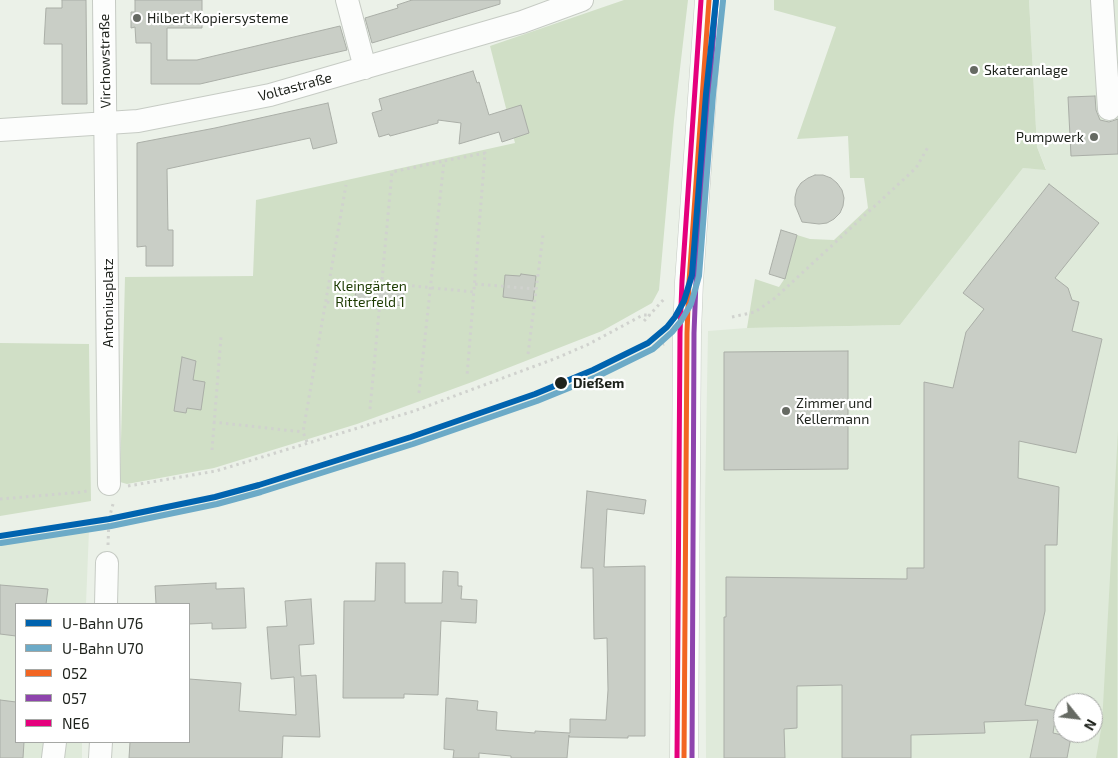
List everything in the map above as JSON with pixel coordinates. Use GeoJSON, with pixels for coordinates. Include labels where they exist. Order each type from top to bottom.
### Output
{"type":"FeatureCollection","features":[{"type":"Feature","properties":{"kind":"main road"},"geometry":{"type":"LineString","coordinates":[[684,758],[687,333],[709,0]]}},
{"type":"Feature","properties":{"kind":"street","name":"Virchowstraße"},"geometry":{"type":"LineString","coordinates":[[104,0],[106,122]]}},
{"type":"Feature","properties":{"kind":"street"},"geometry":{"type":"LineString","coordinates":[[348,0],[365,68]]}},
{"type":"Feature","properties":{"kind":"street","name":"Voltastraße"},"geometry":{"type":"LineString","coordinates":[[0,130],[138,120],[270,95],[522,22],[582,0]]}},
{"type":"Feature","properties":{"kind":"street"},"geometry":{"type":"LineString","coordinates":[[1102,0],[1109,109]]}},
{"type":"Feature","properties":{"kind":"street","name":"Antoniusplatz"},"geometry":{"type":"LineString","coordinates":[[106,122],[110,486]]}},
{"type":"Feature","properties":{"kind":"street"},"geometry":{"type":"LineString","coordinates":[[106,603],[107,563]]}},
{"type":"Feature","properties":{"kind":"street"},"geometry":{"type":"LineString","coordinates":[[53,758],[55,743]]}},
{"type":"Feature","properties":{"kind":"street"},"geometry":{"type":"LineString","coordinates":[[100,758],[101,743]]}},
{"type":"Feature","properties":{"kind":"path"},"geometry":{"type":"LineString","coordinates":[[732,317],[755,312],[775,298],[916,168],[928,148]]}},
{"type":"Feature","properties":{"kind":"path"},"geometry":{"type":"LineString","coordinates":[[370,409],[392,172],[485,153],[467,376]]}},
{"type":"Feature","properties":{"kind":"path"},"geometry":{"type":"LineString","coordinates":[[420,393],[444,161]]}},
{"type":"Feature","properties":{"kind":"path"},"geometry":{"type":"LineString","coordinates":[[307,442],[304,432],[346,185]]}},
{"type":"Feature","properties":{"kind":"path"},"geometry":{"type":"LineString","coordinates":[[528,354],[543,235]]}},
{"type":"Feature","properties":{"kind":"path"},"geometry":{"type":"LineString","coordinates":[[475,284],[536,289]]}},
{"type":"Feature","properties":{"kind":"path"},"geometry":{"type":"LineString","coordinates":[[381,293],[404,285],[430,286],[474,292]]}},
{"type":"Feature","properties":{"kind":"path"},"geometry":{"type":"LineString","coordinates":[[327,302],[379,309]]}},
{"type":"Feature","properties":{"kind":"path"},"geometry":{"type":"LineString","coordinates":[[0,500],[83,492],[110,486],[216,471],[307,442],[358,429],[423,407],[554,359],[587,345],[643,315],[651,315],[644,320]]}},
{"type":"Feature","properties":{"kind":"path"},"geometry":{"type":"LineString","coordinates":[[212,450],[221,337]]}},
{"type":"Feature","properties":{"kind":"path"},"geometry":{"type":"LineString","coordinates":[[213,422],[304,432]]}},
{"type":"Feature","properties":{"kind":"path"},"geometry":{"type":"LineString","coordinates":[[107,563],[109,519],[113,505],[110,486]]}},
{"type":"Feature","properties":{"kind":"shaded area"},"geometry":{"type":"Polygon","coordinates":[[[1029,0],[1118,0],[1118,758],[706,758],[705,500],[708,331],[747,328],[900,325],[1023,168],[1046,169],[1037,147],[1029,0]]]}},
{"type":"Feature","properties":{"kind":"shaded area"},"geometry":{"type":"Polygon","coordinates":[[[89,530],[86,603],[15,603],[15,743],[82,743],[82,758],[0,758],[0,543],[89,530]]]}},
{"type":"Feature","properties":{"kind":"green space","name":"Kleingärten Ritterfeld 1"},"geometry":{"type":"Polygon","coordinates":[[[624,0],[688,0],[674,120],[659,290],[652,303],[602,331],[472,382],[357,424],[214,468],[127,484],[120,482],[125,277],[253,276],[256,200],[515,143],[490,46],[624,0]]]}},
{"type":"Feature","properties":{"kind":"green space"},"geometry":{"type":"Polygon","coordinates":[[[774,0],[1029,0],[1037,147],[1046,170],[1023,168],[900,325],[747,328],[755,279],[779,287],[785,278],[797,235],[810,239],[834,240],[868,208],[864,178],[850,178],[848,136],[797,139],[836,27],[774,10],[774,0]]]}},
{"type":"Feature","properties":{"kind":"green space"},"geometry":{"type":"Polygon","coordinates":[[[0,343],[89,344],[91,501],[0,516],[0,343]]]}},
{"type":"Feature","properties":{"kind":"green space"},"geometry":{"type":"Polygon","coordinates":[[[1118,430],[1117,758],[1096,758],[1099,743],[1103,743],[1103,706],[1118,430]]]}},
{"type":"Feature","properties":{"kind":"building"},"geometry":{"type":"Polygon","coordinates":[[[62,0],[86,0],[87,104],[62,104],[62,44],[44,44],[46,8],[62,8],[62,0]]]}},
{"type":"Feature","properties":{"kind":"building"},"geometry":{"type":"Polygon","coordinates":[[[135,0],[202,0],[202,28],[167,28],[167,60],[197,60],[340,26],[347,50],[200,84],[151,84],[151,43],[136,43],[135,27],[131,28],[131,12],[135,12],[135,0]]]}},
{"type":"Feature","properties":{"kind":"building"},"geometry":{"type":"Polygon","coordinates":[[[412,0],[500,0],[500,4],[372,43],[365,18],[398,8],[397,5],[412,0]]]}},
{"type":"Feature","properties":{"kind":"building"},"geometry":{"type":"Polygon","coordinates":[[[473,71],[477,83],[479,82],[489,115],[521,105],[529,133],[502,142],[499,132],[459,144],[461,123],[438,120],[438,123],[390,136],[389,134],[379,137],[372,113],[382,110],[379,99],[473,71]]]}},
{"type":"Feature","properties":{"kind":"building","name":"Pumpwerk"},"geometry":{"type":"Polygon","coordinates":[[[1095,96],[1096,110],[1100,120],[1109,122],[1118,119],[1118,154],[1071,156],[1068,97],[1095,96]]]}},
{"type":"Feature","properties":{"kind":"building"},"geometry":{"type":"Polygon","coordinates":[[[328,103],[337,143],[313,149],[310,138],[167,169],[168,230],[173,230],[173,266],[146,266],[146,246],[137,247],[137,143],[328,103]]]}},
{"type":"Feature","properties":{"kind":"building"},"geometry":{"type":"Polygon","coordinates":[[[815,175],[831,178],[842,190],[844,198],[840,213],[827,223],[802,222],[795,205],[797,189],[801,183],[815,175]]]}},
{"type":"Feature","properties":{"kind":"building"},"geometry":{"type":"Polygon","coordinates":[[[1049,184],[1099,223],[1055,278],[1068,288],[1072,300],[1079,302],[1072,331],[1102,339],[1076,453],[1019,441],[1018,478],[1059,487],[1057,545],[1045,545],[1045,611],[1025,705],[1053,710],[1053,743],[1070,743],[1067,758],[1030,758],[1038,720],[984,722],[985,733],[911,735],[911,758],[842,758],[842,685],[797,686],[797,728],[784,729],[785,758],[724,758],[724,617],[726,617],[726,577],[907,579],[907,568],[924,568],[924,382],[953,388],[966,332],[984,309],[963,293],[1049,184]]]}},
{"type":"Feature","properties":{"kind":"building"},"geometry":{"type":"Polygon","coordinates":[[[781,230],[797,235],[785,279],[769,274],[781,230]]]}},
{"type":"Feature","properties":{"kind":"building"},"geometry":{"type":"Polygon","coordinates":[[[521,274],[536,276],[533,301],[503,297],[505,275],[520,276],[521,274]]]}},
{"type":"Feature","properties":{"kind":"building"},"geometry":{"type":"Polygon","coordinates":[[[356,286],[404,291],[403,306],[355,299],[356,286]]]}},
{"type":"Feature","properties":{"kind":"building","name":"Zimmer und Kellermann"},"geometry":{"type":"Polygon","coordinates":[[[848,351],[848,469],[724,470],[724,352],[848,351]]]}},
{"type":"Feature","properties":{"kind":"building"},"geometry":{"type":"Polygon","coordinates":[[[182,357],[196,361],[193,380],[205,382],[201,410],[187,408],[186,413],[174,411],[182,357]]]}},
{"type":"Feature","properties":{"kind":"building"},"geometry":{"type":"Polygon","coordinates":[[[587,491],[646,500],[644,514],[607,509],[604,567],[645,566],[645,736],[628,736],[628,738],[569,737],[569,735],[567,758],[511,758],[511,756],[479,753],[479,758],[453,758],[454,750],[444,749],[446,698],[478,701],[477,710],[497,712],[496,730],[570,733],[570,719],[606,720],[608,690],[607,638],[594,639],[593,568],[581,568],[587,491]]]}},
{"type":"Feature","properties":{"kind":"building"},"geometry":{"type":"Polygon","coordinates":[[[376,563],[405,563],[405,603],[442,603],[443,571],[458,572],[458,586],[462,586],[461,599],[477,600],[476,623],[441,621],[438,695],[404,694],[404,698],[343,698],[344,601],[375,601],[376,563]]]}},
{"type":"Feature","properties":{"kind":"building"},"geometry":{"type":"Polygon","coordinates":[[[216,583],[216,589],[244,588],[246,628],[212,629],[212,623],[190,624],[190,603],[156,603],[155,586],[216,583]]]}},
{"type":"Feature","properties":{"kind":"building"},"geometry":{"type":"Polygon","coordinates":[[[0,585],[48,589],[46,603],[15,603],[15,636],[0,634],[0,585]]]}},
{"type":"Feature","properties":{"kind":"building"},"geometry":{"type":"Polygon","coordinates":[[[311,599],[314,644],[299,645],[301,676],[316,675],[320,737],[283,736],[282,758],[129,758],[130,743],[190,743],[190,679],[241,683],[239,711],[296,715],[294,677],[271,679],[267,627],[287,626],[285,601],[311,599]]]}},
{"type":"Feature","properties":{"kind":"building"},"geometry":{"type":"Polygon","coordinates":[[[0,700],[15,702],[15,743],[24,743],[23,758],[0,758],[0,700]]]}},
{"type":"Feature","properties":{"kind":"metro line","name":"U76"},"geometry":{"type":"LineString","coordinates":[[0,536],[109,519],[215,497],[259,485],[411,437],[535,394],[593,370],[648,343],[667,327],[675,317],[684,301],[692,275],[706,94],[716,0]]}},
{"type":"Feature","properties":{"kind":"metro line","name":"U70"},"geometry":{"type":"LineString","coordinates":[[1,543],[111,526],[217,504],[261,492],[413,444],[537,401],[596,377],[653,349],[681,321],[691,304],[699,276],[713,95],[723,1]]}},
{"type":"Feature","properties":{"kind":"transit line","name":"NE6"},"geometry":{"type":"LineString","coordinates":[[677,758],[680,333],[701,0]]}},
{"type":"Feature","properties":{"kind":"transit line","name":"052"},"geometry":{"type":"LineString","coordinates":[[684,758],[687,333],[709,0]]}},
{"type":"Feature","properties":{"kind":"transit line","name":"057"},"geometry":{"type":"LineString","coordinates":[[692,758],[694,333],[716,1]]}},
{"type":"Feature","properties":{"kind":"place","name":"Hilbert Kopiersysteme"},"geometry":{"type":"Point","coordinates":[137,18]}},
{"type":"Feature","properties":{"kind":"place","name":"Skateranlage"},"geometry":{"type":"Point","coordinates":[974,70]}},
{"type":"Feature","properties":{"kind":"place","name":"Pumpwerk"},"geometry":{"type":"Point","coordinates":[1094,137]}},
{"type":"Feature","properties":{"kind":"place","name":"Dießem"},"geometry":{"type":"Point","coordinates":[561,383]}},
{"type":"Feature","properties":{"kind":"place","name":"Zimmer und Kellermann"},"geometry":{"type":"Point","coordinates":[786,411]}}]}
